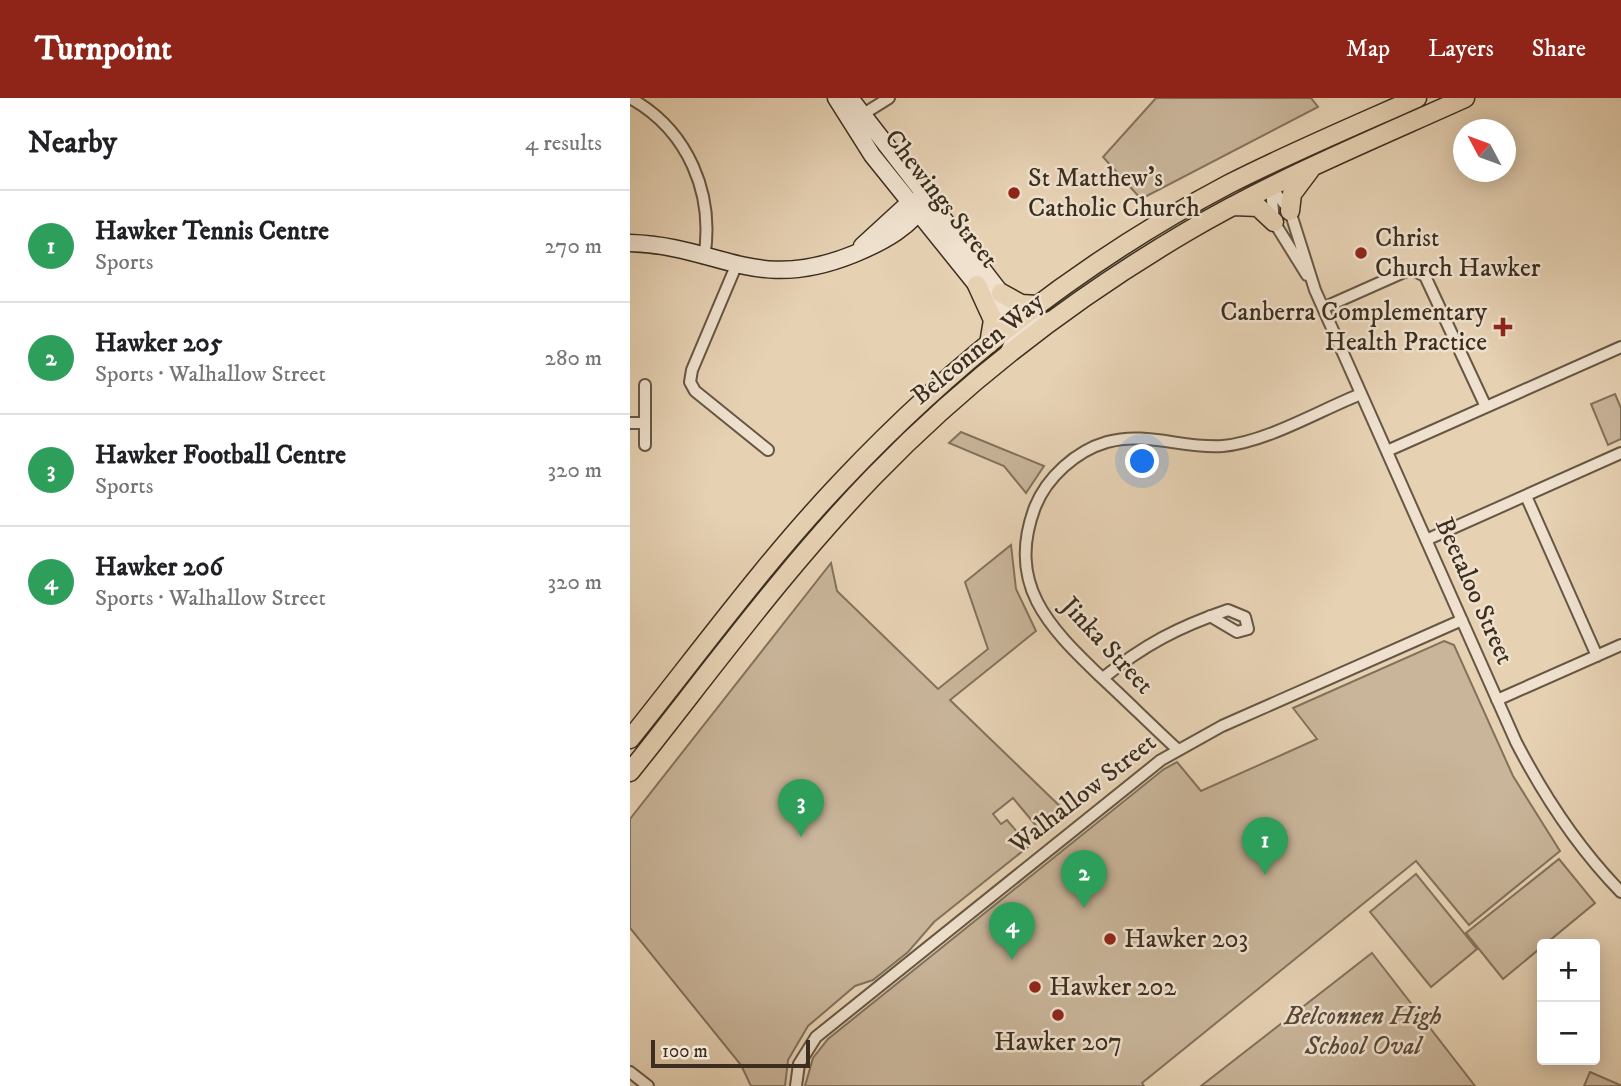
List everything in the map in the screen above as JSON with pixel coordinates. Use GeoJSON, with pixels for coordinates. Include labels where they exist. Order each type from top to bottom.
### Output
{"type":"FeatureCollection","features":[{"type":"Feature","properties":{"kind":"main road","name":"Belconnen Way"},"geometry":{"type":"LineString","coordinates":[[630,739],[771,562],[839,483],[920,404],[989,344],[1038,305],[1135,239],[1229,185],[1292,153],[1416,98]]}},
{"type":"Feature","properties":{"kind":"main road","name":"Belconnen Way"},"geometry":{"type":"LineString","coordinates":[[630,772],[787,574],[874,476],[933,418],[1007,356],[1146,257],[1234,206],[1312,167],[1465,98]]}},
{"type":"Feature","properties":{"kind":"main road"},"geometry":{"type":"LineString","coordinates":[[1229,185],[1258,181],[1271,187],[1275,171],[1292,153]]}},
{"type":"Feature","properties":{"kind":"main road"},"geometry":{"type":"LineString","coordinates":[[1290,211],[1292,194],[1312,167]]}},
{"type":"Feature","properties":{"kind":"main road"},"geometry":{"type":"LineString","coordinates":[[1234,206],[1258,207],[1274,222]]}},
{"type":"Feature","properties":{"kind":"main road"},"geometry":{"type":"LineString","coordinates":[[977,285],[993,320],[989,344]]}},
{"type":"Feature","properties":{"kind":"main road"},"geometry":{"type":"LineString","coordinates":[[1001,293],[1021,304],[1038,305]]}},
{"type":"Feature","properties":{"kind":"main road"},"geometry":{"type":"LineString","coordinates":[[771,562],[787,574]]}},
{"type":"Feature","properties":{"kind":"street"},"geometry":{"type":"LineString","coordinates":[[630,98],[663,121],[688,155],[700,179],[709,232],[704,258]]}},
{"type":"Feature","properties":{"kind":"street","name":"Chewings Street"},"geometry":{"type":"LineString","coordinates":[[836,98],[857,118],[929,198],[1014,310],[1015,323],[1004,319],[872,155],[857,118],[850,98]]}},
{"type":"Feature","properties":{"kind":"street"},"geometry":{"type":"LineString","coordinates":[[857,118],[888,98]]}},
{"type":"Feature","properties":{"kind":"street","name":"Beetaloo Street"},"geometry":{"type":"LineString","coordinates":[[1271,187],[1290,211],[1315,290],[1497,700],[1542,793],[1580,848],[1621,892]]}},
{"type":"Feature","properties":{"kind":"street","name":"Beetaloo Street"},"geometry":{"type":"LineString","coordinates":[[1271,187],[1274,222],[1315,290]]}},
{"type":"Feature","properties":{"kind":"street"},"geometry":{"type":"LineString","coordinates":[[630,243],[669,248],[736,266],[796,271],[822,267],[853,255],[929,198]]}},
{"type":"Feature","properties":{"kind":"street"},"geometry":{"type":"LineString","coordinates":[[736,266],[692,370],[690,382],[695,391],[768,450]]}},
{"type":"Feature","properties":{"kind":"street"},"geometry":{"type":"LineString","coordinates":[[1323,308],[1404,272],[1412,270],[1426,275],[1486,407]]}},
{"type":"Feature","properties":{"kind":"street"},"geometry":{"type":"LineString","coordinates":[[1007,356],[1014,341],[1015,323],[1037,325],[1058,318]]}},
{"type":"Feature","properties":{"kind":"street"},"geometry":{"type":"LineString","coordinates":[[1387,451],[1621,347]]}},
{"type":"Feature","properties":{"kind":"street"},"geometry":{"type":"LineString","coordinates":[[645,385],[645,445]]}},
{"type":"Feature","properties":{"kind":"street","name":"Jinka Street"},"geometry":{"type":"LineString","coordinates":[[1177,750],[1054,629],[1041,611],[1028,580],[1026,539],[1039,497],[1048,484],[1080,454],[1109,442],[1152,438],[1191,445],[1235,444],[1361,394]]}},
{"type":"Feature","properties":{"kind":"street"},"geometry":{"type":"LineString","coordinates":[[630,423],[645,422]]}},
{"type":"Feature","properties":{"kind":"street"},"geometry":{"type":"LineString","coordinates":[[1426,540],[1621,453]]}},
{"type":"Feature","properties":{"kind":"street"},"geometry":{"type":"LineString","coordinates":[[1526,496],[1597,656]]}},
{"type":"Feature","properties":{"kind":"street"},"geometry":{"type":"LineString","coordinates":[[1103,678],[1150,642],[1180,626],[1210,616]]}},
{"type":"Feature","properties":{"kind":"street","name":"Walhallow Street"},"geometry":{"type":"LineString","coordinates":[[796,1086],[799,1064],[816,1037],[1130,782],[1177,750],[1222,726],[1461,620]]}},
{"type":"Feature","properties":{"kind":"street"},"geometry":{"type":"LineString","coordinates":[[1497,700],[1621,645]]}},
{"type":"Feature","properties":{"kind":"street"},"geometry":{"type":"LineString","coordinates":[[630,1072],[648,1086]]}},
{"type":"Feature","properties":{"kind":"green space"},"geometry":{"type":"Polygon","coordinates":[[[1156,98],[1311,98],[1318,107],[1141,199],[1103,157],[1156,98]]]}},
{"type":"Feature","properties":{"kind":"green space"},"geometry":{"type":"Polygon","coordinates":[[[1615,394],[1621,408],[1621,439],[1608,445],[1591,404],[1615,394]]]}},
{"type":"Feature","properties":{"kind":"green space"},"geometry":{"type":"Polygon","coordinates":[[[961,432],[1044,466],[1026,493],[1004,466],[949,443],[961,432]]]}},
{"type":"Feature","properties":{"kind":"green space"},"geometry":{"type":"Polygon","coordinates":[[[1011,545],[1016,589],[1036,631],[950,700],[1068,814],[1043,834],[1013,798],[993,814],[1001,824],[1007,820],[1029,846],[934,922],[908,952],[873,980],[855,986],[808,1026],[788,1060],[785,1086],[751,1086],[741,1065],[630,928],[630,819],[831,563],[837,591],[938,689],[988,649],[965,582],[1011,545]]]}},
{"type":"Feature","properties":{"kind":"green space"},"geometry":{"type":"Polygon","coordinates":[[[1444,641],[1454,645],[1513,776],[1560,851],[1469,925],[1416,861],[1142,1083],[1144,1086],[805,1086],[813,1058],[828,1039],[1164,769],[1177,762],[1201,791],[1317,739],[1293,708],[1444,641]]]}},
{"type":"Feature","properties":{"kind":"green space"},"geometry":{"type":"Polygon","coordinates":[[[1559,859],[1595,903],[1551,939],[1537,939],[1537,951],[1503,979],[1466,933],[1559,859]]]}},
{"type":"Feature","properties":{"kind":"green space"},"geometry":{"type":"Polygon","coordinates":[[[1416,874],[1477,949],[1431,987],[1370,912],[1416,874]]]}},
{"type":"Feature","properties":{"kind":"green space","name":"Belconnen High School Oval"},"geometry":{"type":"Polygon","coordinates":[[[1372,953],[1475,1086],[1201,1086],[1372,953]]]}},
{"type":"Feature","properties":{"kind":"green space"},"geometry":{"type":"Polygon","coordinates":[[[1590,1072],[1620,1085],[1620,1086],[1584,1086],[1590,1072]]]}},
{"type":"Feature","properties":{"kind":"place","name":"St Matthew's Catholic Church"},"geometry":{"type":"Point","coordinates":[1014,193]}},
{"type":"Feature","properties":{"kind":"place","name":"Christ Church Hawker"},"geometry":{"type":"Point","coordinates":[1361,253]}},
{"type":"Feature","properties":{"kind":"place","name":"Canberra Complementary Health Practice"},"geometry":{"type":"Point","coordinates":[1503,327]}},
{"type":"Feature","properties":{"kind":"place","name":"Hawker Football Centre"},"geometry":{"type":"Point","coordinates":[801,837]}},
{"type":"Feature","properties":{"kind":"place","name":"Hawker Tennis Centre"},"geometry":{"type":"Point","coordinates":[1265,875]}},
{"type":"Feature","properties":{"kind":"place","name":"Hawker 205"},"geometry":{"type":"Point","coordinates":[1084,908]}},
{"type":"Feature","properties":{"kind":"place","name":"Hawker 203"},"geometry":{"type":"Point","coordinates":[1110,939]}},
{"type":"Feature","properties":{"kind":"place","name":"Hawker 206"},"geometry":{"type":"Point","coordinates":[1012,960]}},
{"type":"Feature","properties":{"kind":"place","name":"Hawker 202"},"geometry":{"type":"Point","coordinates":[1035,987]}},
{"type":"Feature","properties":{"kind":"place","name":"Hawker 207"},"geometry":{"type":"Point","coordinates":[1058,1015]}}]}
